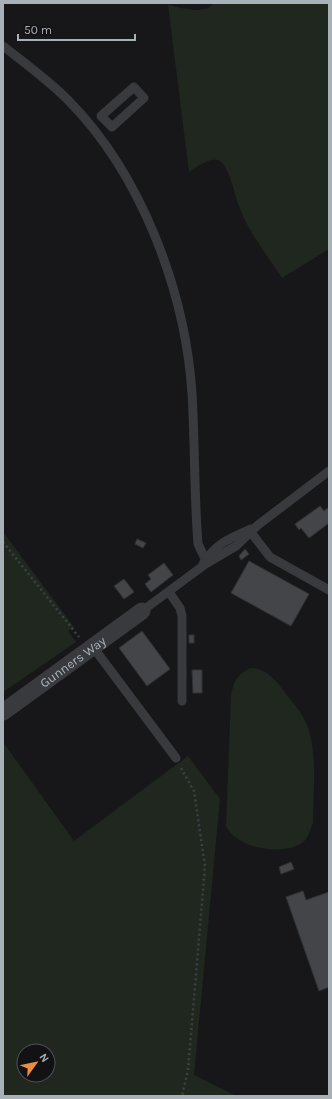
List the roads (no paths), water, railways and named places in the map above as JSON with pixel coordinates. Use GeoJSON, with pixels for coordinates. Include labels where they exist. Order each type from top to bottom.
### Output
{"type":"FeatureCollection","features":[{"type":"Feature","properties":{"kind":"street","name":"Gunners Way"},"geometry":{"type":"LineString","coordinates":[[3,712],[142,611]]}},
{"type":"Feature","properties":{"kind":"lane"},"geometry":{"type":"LineString","coordinates":[[3,46],[60,92],[94,130],[117,163],[138,200],[160,250],[172,284],[183,333],[190,379],[198,540],[199,547],[206,562]]}},
{"type":"Feature","properties":{"kind":"lane"},"geometry":{"type":"LineString","coordinates":[[134,87],[144,98],[112,128],[106,121],[101,116],[134,87]]}},
{"type":"Feature","properties":{"kind":"lane"},"geometry":{"type":"LineString","coordinates":[[94,130],[106,121]]}},
{"type":"Feature","properties":{"kind":"lane"},"geometry":{"type":"LineString","coordinates":[[142,611],[198,570],[206,562],[236,546],[249,531],[329,471]]}},
{"type":"Feature","properties":{"kind":"lane"},"geometry":{"type":"LineString","coordinates":[[249,531],[270,557],[329,590]]}},
{"type":"Feature","properties":{"kind":"lane"},"geometry":{"type":"LineString","coordinates":[[169,592],[180,608],[182,616],[182,701]]}},
{"type":"Feature","properties":{"kind":"lane"},"geometry":{"type":"LineString","coordinates":[[93,647],[176,758]]}}]}
